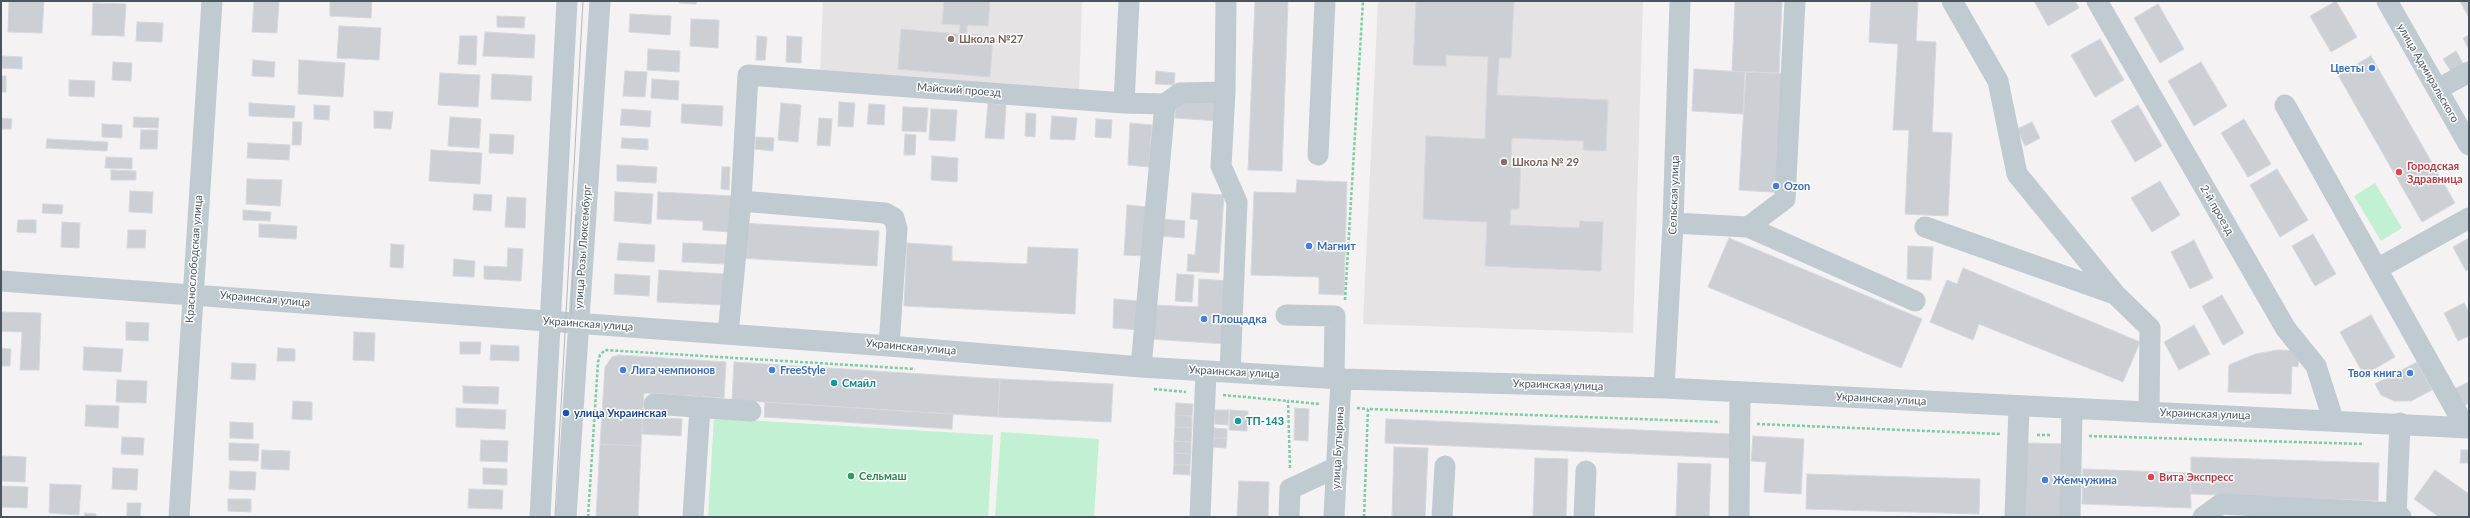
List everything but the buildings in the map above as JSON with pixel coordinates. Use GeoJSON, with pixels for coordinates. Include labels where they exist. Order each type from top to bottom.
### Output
{"type":"FeatureCollection","features":[{"type":"Feature","properties":{"kind":"street","name":"Краснослободская улица"},"geometry":{"type":"LineString","coordinates":[[179,517],[192,293],[212,1]]}},
{"type":"Feature","properties":{"kind":"street"},"geometry":{"type":"LineString","coordinates":[[540,517],[549,321],[567,1]]}},
{"type":"Feature","properties":{"kind":"street","name":"улица Розы Люксембург"},"geometry":{"type":"LineString","coordinates":[[566,517],[600,1]]}},
{"type":"Feature","properties":{"kind":"street"},"geometry":{"type":"LineString","coordinates":[[1124,102],[1129,1]]}},
{"type":"Feature","properties":{"kind":"street"},"geometry":{"type":"LineString","coordinates":[[1226,1],[1225,92],[1221,166],[1237,202],[1230,372]]}},
{"type":"Feature","properties":{"kind":"street"},"geometry":{"type":"LineString","coordinates":[[1318,155],[1325,1]]}},
{"type":"Feature","properties":{"kind":"street","name":"Сельская улица"},"geometry":{"type":"LineString","coordinates":[[1664,388],[1673,223],[1680,1]]}},
{"type":"Feature","properties":{"kind":"street"},"geometry":{"type":"LineString","coordinates":[[1748,227],[1785,199],[1795,1]]}},
{"type":"Feature","properties":{"kind":"street"},"geometry":{"type":"LineString","coordinates":[[1952,1],[1998,81],[2017,174],[2115,294],[2150,328],[2148,412]]}},
{"type":"Feature","properties":{"kind":"street","name":"2-й проезд"},"geometry":{"type":"LineString","coordinates":[[2097,1],[2286,329],[2316,366],[2333,419]]}},
{"type":"Feature","properties":{"kind":"street","name":"улица Адмиральского"},"geometry":{"type":"LineString","coordinates":[[2387,1],[2469,145]]}},
{"type":"Feature","properties":{"kind":"street"},"geometry":{"type":"LineString","coordinates":[[2438,89],[2469,72]]}},
{"type":"Feature","properties":{"kind":"street","name":"Майский проезд"},"geometry":{"type":"LineString","coordinates":[[728,334],[741,201],[748,75],[1165,104]]}},
{"type":"Feature","properties":{"kind":"street"},"geometry":{"type":"LineString","coordinates":[[1141,367],[1165,104],[1180,94],[1225,92]]}},
{"type":"Feature","properties":{"kind":"street"},"geometry":{"type":"LineString","coordinates":[[2285,105],[2467,428]]}},
{"type":"Feature","properties":{"kind":"street"},"geometry":{"type":"LineString","coordinates":[[741,201],[885,213],[894,218],[897,229],[889,346]]}},
{"type":"Feature","properties":{"kind":"street"},"geometry":{"type":"LineString","coordinates":[[2377,270],[2469,218]]}},
{"type":"Feature","properties":{"kind":"street"},"geometry":{"type":"LineString","coordinates":[[1673,223],[1748,227],[1915,301]]}},
{"type":"Feature","properties":{"kind":"street"},"geometry":{"type":"LineString","coordinates":[[1925,227],[2115,294]]}},
{"type":"Feature","properties":{"kind":"street","name":"Украинская улица"},"geometry":{"type":"LineString","coordinates":[[1,281],[192,293],[889,346],[1141,367],[1337,379],[1664,388],[2019,407],[2333,419],[2467,428]]}},
{"type":"Feature","properties":{"kind":"street","name":"улица Бутырина"},"geometry":{"type":"LineString","coordinates":[[1286,315],[1335,316],[1337,379],[1340,406],[1334,517]]}},
{"type":"Feature","properties":{"kind":"street"},"geometry":{"type":"LineString","coordinates":[[1200,517],[1206,371]]}},
{"type":"Feature","properties":{"kind":"street"},"geometry":{"type":"LineString","coordinates":[[1739,517],[1740,392]]}},
{"type":"Feature","properties":{"kind":"street"},"geometry":{"type":"LineString","coordinates":[[654,404],[751,411]]}},
{"type":"Feature","properties":{"kind":"street"},"geometry":{"type":"LineString","coordinates":[[693,517],[700,407]]}},
{"type":"Feature","properties":{"kind":"street"},"geometry":{"type":"LineString","coordinates":[[2014,517],[2019,407]]}},
{"type":"Feature","properties":{"kind":"street"},"geometry":{"type":"LineString","coordinates":[[2072,409],[2070,517],[2080,517]]}},
{"type":"Feature","properties":{"kind":"street"},"geometry":{"type":"LineString","coordinates":[[2203,517],[2221,504],[2398,516],[2400,423]]}},
{"type":"Feature","properties":{"kind":"street"},"geometry":{"type":"LineString","coordinates":[[1442,517],[1445,466]]}},
{"type":"Feature","properties":{"kind":"street"},"geometry":{"type":"LineString","coordinates":[[1289,517],[1290,489],[1337,467]]}},
{"type":"Feature","properties":{"kind":"street"},"geometry":{"type":"LineString","coordinates":[[1584,517],[1586,471]]}},
{"type":"Feature","properties":{"kind":"path"},"geometry":{"type":"LineString","coordinates":[[1345,308],[1363,1]]}},
{"type":"Feature","properties":{"kind":"path"},"geometry":{"type":"LineString","coordinates":[[588,517],[598,362],[600,355],[605,350],[920,370]]}},
{"type":"Feature","properties":{"kind":"path"},"geometry":{"type":"LineString","coordinates":[[1149,388],[1368,409],[2072,436],[2367,444]]}},
{"type":"Feature","properties":{"kind":"path"},"geometry":{"type":"LineString","coordinates":[[1288,401],[1290,489]]}},
{"type":"Feature","properties":{"kind":"path"},"geometry":{"type":"LineString","coordinates":[[1364,517],[1368,409]]}},
{"type":"Feature","properties":{"kind":"shaded area","name":"Школа №27"},"geometry":{"type":"Polygon","coordinates":[[[823,1],[1082,1],[1079,90],[820,76],[823,1]]]}},
{"type":"Feature","properties":{"kind":"shaded area","name":"Школа № 29"},"geometry":{"type":"Polygon","coordinates":[[[1378,1],[1643,1],[1633,333],[1363,324],[1378,1]]]}},
{"type":"Feature","properties":{"kind":"green space"},"geometry":{"type":"Polygon","coordinates":[[[2375,183],[2402,228],[2381,241],[2354,196],[2375,183]]]}},
{"type":"Feature","properties":{"kind":"green space","name":"Сельмаш"},"geometry":{"type":"Polygon","coordinates":[[[714,418],[993,435],[988,517],[708,517],[714,418]]]}},
{"type":"Feature","properties":{"kind":"green space"},"geometry":{"type":"Polygon","coordinates":[[[1001,432],[1099,439],[1094,517],[995,517],[1001,432]]]}},
{"type":"Feature","properties":{"kind":"tram line"},"geometry":{"type":"LineString","coordinates":[[555,517],[583,1]]}},
{"type":"Feature","properties":{"kind":"tram line"},"geometry":{"type":"LineString","coordinates":[[571,315],[576,215]]}},
{"type":"Feature","properties":{"kind":"place","name":"Школа №27"},"geometry":{"type":"Point","coordinates":[951,39]}},
{"type":"Feature","properties":{"kind":"place","name":"Цветы"},"geometry":{"type":"Point","coordinates":[2372,68]}},
{"type":"Feature","properties":{"kind":"place","name":"Школа № 29"},"geometry":{"type":"Point","coordinates":[1504,162]}},
{"type":"Feature","properties":{"kind":"place","name":"Городская Здравница"},"geometry":{"type":"Point","coordinates":[2399,172]}},
{"type":"Feature","properties":{"kind":"place","name":"Ozon"},"geometry":{"type":"Point","coordinates":[1776,186]}},
{"type":"Feature","properties":{"kind":"place","name":"Магнит"},"geometry":{"type":"Point","coordinates":[1309,246]}},
{"type":"Feature","properties":{"kind":"place","name":"Площадка"},"geometry":{"type":"Point","coordinates":[1204,319]}},
{"type":"Feature","properties":{"kind":"place","name":"Лига чемпионов"},"geometry":{"type":"Point","coordinates":[623,370]}},
{"type":"Feature","properties":{"kind":"place","name":"FreeStyle"},"geometry":{"type":"Point","coordinates":[772,370]}},
{"type":"Feature","properties":{"kind":"place","name":"Твоя книга"},"geometry":{"type":"Point","coordinates":[2410,373]}},
{"type":"Feature","properties":{"kind":"place","name":"Смайл"},"geometry":{"type":"Point","coordinates":[834,383]}},
{"type":"Feature","properties":{"kind":"place","name":"улица Украинская"},"geometry":{"type":"Point","coordinates":[566,413]}},
{"type":"Feature","properties":{"kind":"place","name":"ТП-143"},"geometry":{"type":"Point","coordinates":[1238,421]}},
{"type":"Feature","properties":{"kind":"place","name":"Сельмаш"},"geometry":{"type":"Point","coordinates":[851,476]}},
{"type":"Feature","properties":{"kind":"place","name":"Вита Экспресс"},"geometry":{"type":"Point","coordinates":[2151,477]}},
{"type":"Feature","properties":{"kind":"place","name":"Жемчужина"},"geometry":{"type":"Point","coordinates":[2045,480]}}]}
